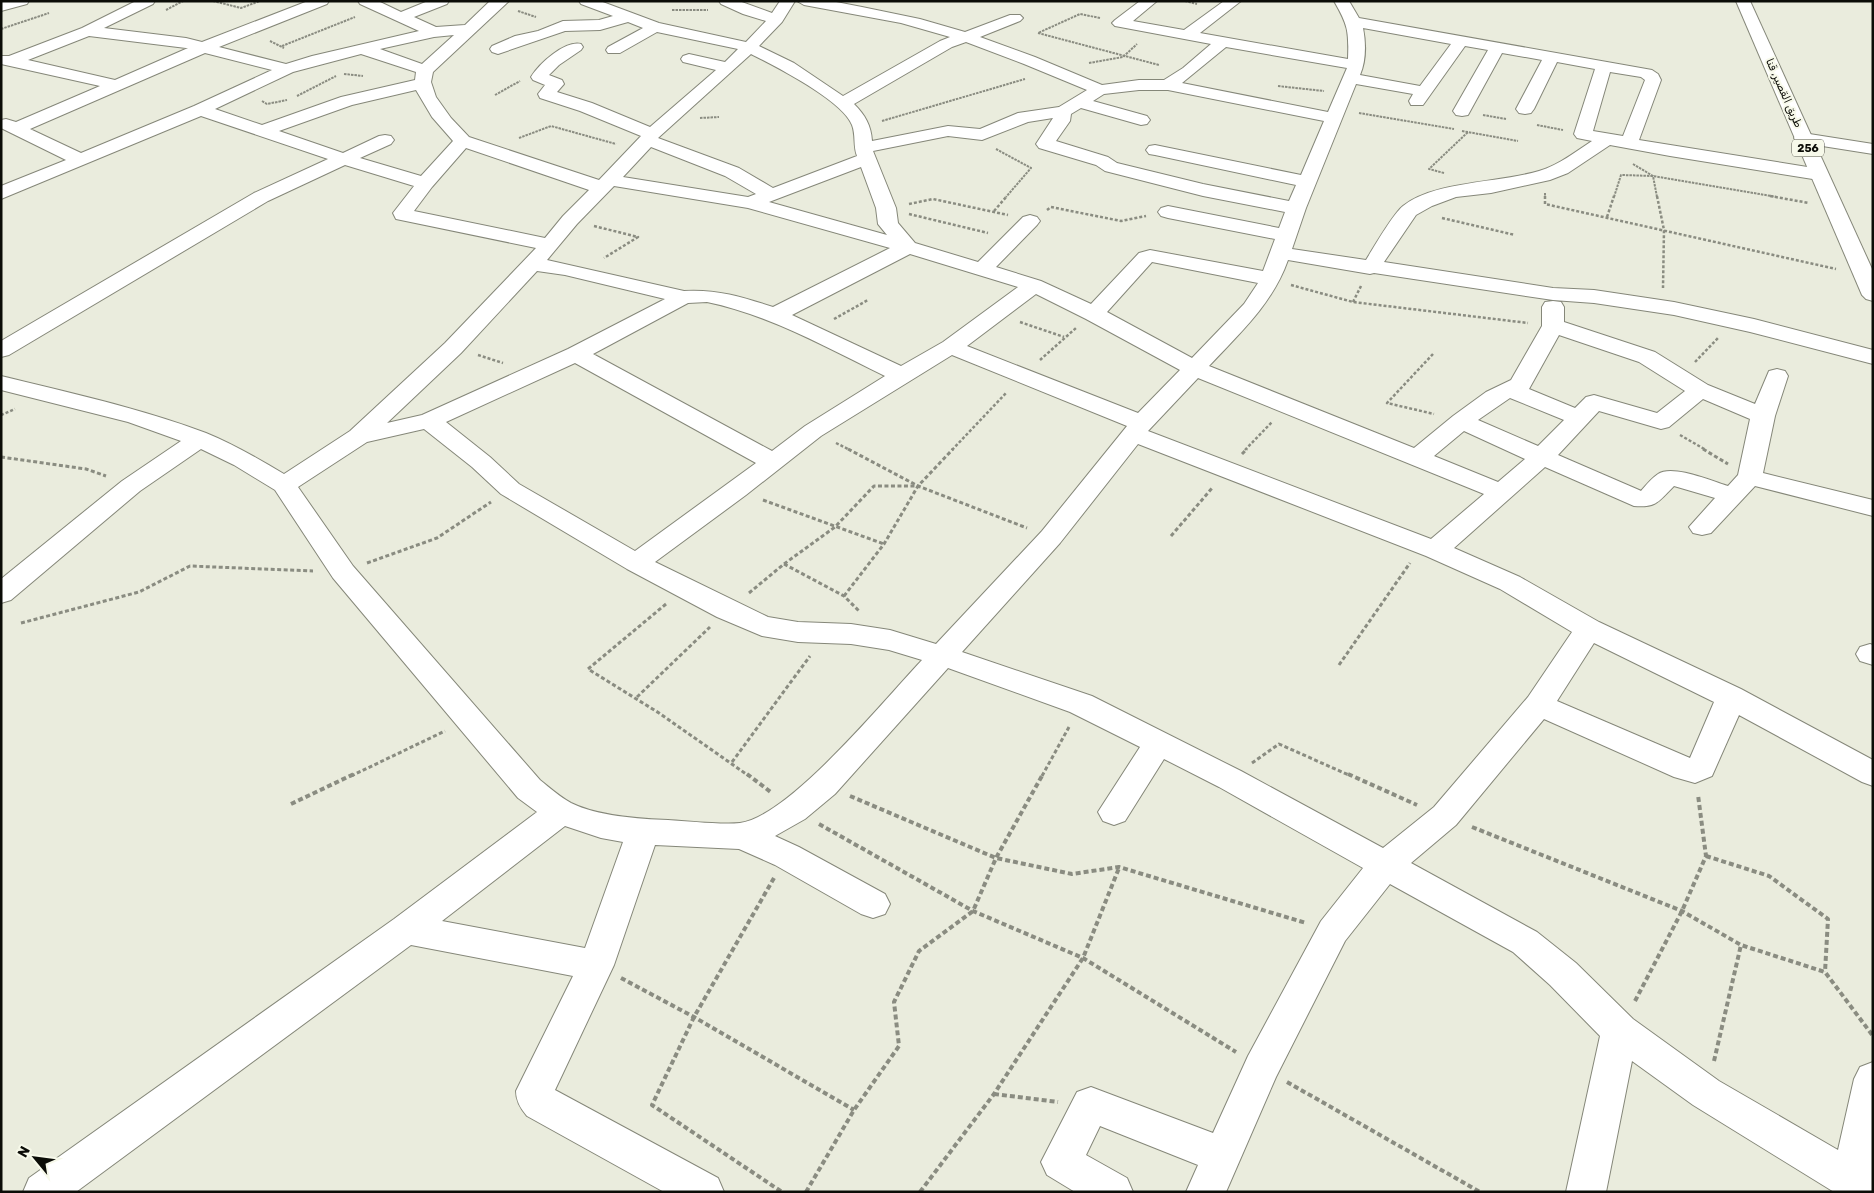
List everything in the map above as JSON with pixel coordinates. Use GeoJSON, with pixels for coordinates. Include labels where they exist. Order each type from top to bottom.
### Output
{"type":"FeatureCollection","features":[{"type":"Feature","properties":{"kind":"main road"},"geometry":{"type":"LineString","coordinates":[[1,7],[22,1]]}},
{"type":"Feature","properties":{"kind":"main road"},"geometry":{"type":"LineString","coordinates":[[6,60],[87,31],[148,1]]}},
{"type":"Feature","properties":{"kind":"main road"},"geometry":{"type":"LineString","coordinates":[[9,125],[117,85],[204,47],[322,1]]}},
{"type":"Feature","properties":{"kind":"main road"},"geometry":{"type":"LineString","coordinates":[[365,1],[434,32],[471,39],[553,62]]}},
{"type":"Feature","properties":{"kind":"main road"},"geometry":{"type":"LineString","coordinates":[[401,17],[442,1]]}},
{"type":"Feature","properties":{"kind":"main road"},"geometry":{"type":"LineString","coordinates":[[726,1],[748,11],[776,19]]}},
{"type":"Feature","properties":{"kind":"main road"},"geometry":{"type":"LineString","coordinates":[[284,485],[359,436],[453,348],[550,245],[570,220],[646,141],[750,47],[776,19],[788,1]]}},
{"type":"Feature","properties":{"kind":"main road"},"geometry":{"type":"LineString","coordinates":[[804,1],[931,27],[966,37],[1055,70],[1100,90]]}},
{"type":"Feature","properties":{"kind":"main road"},"geometry":{"type":"LineString","coordinates":[[1120,23],[1150,1]]}},
{"type":"Feature","properties":{"kind":"main road"},"geometry":{"type":"LineString","coordinates":[[1186,36],[1234,1]]}},
{"type":"Feature","properties":{"kind":"main road","name":"طريق القصير, قنا"},"geometry":{"type":"LineString","coordinates":[[1743,1],[1873,295]]}},
{"type":"Feature","properties":{"kind":"main road"},"geometry":{"type":"LineString","coordinates":[[263,131],[347,101],[424,77],[471,39],[495,2]]}},
{"type":"Feature","properties":{"kind":"main road"},"geometry":{"type":"LineString","coordinates":[[594,2],[628,17],[659,34]]}},
{"type":"Feature","properties":{"kind":"main road"},"geometry":{"type":"LineString","coordinates":[[1347,12],[1462,40],[1635,70],[1652,77],[1653,80],[1629,144]]}},
{"type":"Feature","properties":{"kind":"main road"},"geometry":{"type":"LineString","coordinates":[[742,836],[770,825],[794,810],[824,785],[1051,537],[1138,429],[1252,308],[1271,279],[1296,208],[1334,113],[1353,72],[1357,36],[1347,12]]}},
{"type":"Feature","properties":{"kind":"main road"},"geometry":{"type":"LineString","coordinates":[[498,48],[521,38],[542,35],[563,26],[600,25],[628,17]]}},
{"type":"Feature","properties":{"kind":"main road"},"geometry":{"type":"LineString","coordinates":[[843,102],[946,44],[1015,18]]}},
{"type":"Feature","properties":{"kind":"main road"},"geometry":{"type":"LineString","coordinates":[[1120,23],[1222,42],[1353,72],[1420,96],[1462,40]]}},
{"type":"Feature","properties":{"kind":"main road"},"geometry":{"type":"LineString","coordinates":[[87,31],[176,41],[287,69]]}},
{"type":"Feature","properties":{"kind":"main road"},"geometry":{"type":"LineString","coordinates":[[1,193],[200,110],[287,69],[434,32]]}},
{"type":"Feature","properties":{"kind":"main road"},"geometry":{"type":"LineString","coordinates":[[614,50],[659,34],[678,32],[750,47],[788,66],[843,102],[856,116],[862,127],[865,153],[886,208],[888,224],[908,247]]}},
{"type":"Feature","properties":{"kind":"main road"},"geometry":{"type":"LineString","coordinates":[[1168,85],[1190,71],[1222,42]]}},
{"type":"Feature","properties":{"kind":"main road"},"geometry":{"type":"LineString","coordinates":[[1462,111],[1498,46]]}},
{"type":"Feature","properties":{"kind":"main road"},"geometry":{"type":"LineString","coordinates":[[575,47],[553,62],[540,77],[556,84],[547,93],[548,95],[586,107],[646,141],[732,172],[772,195]]}},
{"type":"Feature","properties":{"kind":"main road"},"geometry":{"type":"LineString","coordinates":[[363,49],[424,77]]}},
{"type":"Feature","properties":{"kind":"main road"},"geometry":{"type":"LineString","coordinates":[[1525,109],[1552,56]]}},
{"type":"Feature","properties":{"kind":"main road"},"geometry":{"type":"LineString","coordinates":[[689,59],[727,67]]}},
{"type":"Feature","properties":{"kind":"main road"},"geometry":{"type":"LineString","coordinates":[[6,60],[117,85]]}},
{"type":"Feature","properties":{"kind":"main road"},"geometry":{"type":"LineString","coordinates":[[1604,65],[1583,134],[1629,144],[1820,174]]}},
{"type":"Feature","properties":{"kind":"main road"},"geometry":{"type":"LineString","coordinates":[[424,77],[430,100],[453,131],[463,141],[606,184],[750,204],[908,247],[1034,286],[1094,314],[1194,368],[1286,407],[1500,492]]}},
{"type":"Feature","properties":{"kind":"main road"},"geometry":{"type":"LineString","coordinates":[[750,204],[865,153],[948,131],[982,135],[1024,117],[1063,112],[1100,90],[1168,85],[1334,113]]}},
{"type":"Feature","properties":{"kind":"main road"},"geometry":{"type":"LineString","coordinates":[[1081,102],[1141,120]]}},
{"type":"Feature","properties":{"kind":"main road"},"geometry":{"type":"LineString","coordinates":[[200,110],[344,159],[425,183]]}},
{"type":"Feature","properties":{"kind":"main road"},"geometry":{"type":"LineString","coordinates":[[1063,112],[1045,144],[1102,161],[1111,167],[1203,190],[1296,208]]}},
{"type":"Feature","properties":{"kind":"main road"},"geometry":{"type":"LineString","coordinates":[[9,125],[81,160]]}},
{"type":"Feature","properties":{"kind":"main road"},"geometry":{"type":"LineString","coordinates":[[1803,138],[1873,148]]}},
{"type":"Feature","properties":{"kind":"main road"},"geometry":{"type":"LineString","coordinates":[[1370,268],[1409,211],[1425,202],[1453,192],[1491,187],[1543,176],[1562,168],[1607,139]]}},
{"type":"Feature","properties":{"kind":"main road"},"geometry":{"type":"LineString","coordinates":[[1,350],[261,197],[385,140]]}},
{"type":"Feature","properties":{"kind":"main road"},"geometry":{"type":"LineString","coordinates":[[463,141],[425,183],[403,215],[550,245]]}},
{"type":"Feature","properties":{"kind":"main road"},"geometry":{"type":"LineString","coordinates":[[1155,150],[1307,182]]}},
{"type":"Feature","properties":{"kind":"main road"},"geometry":{"type":"LineString","coordinates":[[1170,181],[1192,158]]}},
{"type":"Feature","properties":{"kind":"main road"},"geometry":{"type":"LineString","coordinates":[[1168,212],[1370,268],[1553,294],[1586,295],[1663,306],[1873,357]]}},
{"type":"Feature","properties":{"kind":"main road"},"geometry":{"type":"LineString","coordinates":[[982,269],[1030,221]]}},
{"type":"Feature","properties":{"kind":"main road"},"geometry":{"type":"LineString","coordinates":[[775,315],[908,247]]}},
{"type":"Feature","properties":{"kind":"main road"},"geometry":{"type":"LineString","coordinates":[[1094,314],[1146,257],[1150,256],[1271,279]]}},
{"type":"Feature","properties":{"kind":"main road"},"geometry":{"type":"LineString","coordinates":[[531,264],[684,297],[721,297],[775,315],[902,375]]}},
{"type":"Feature","properties":{"kind":"main road"},"geometry":{"type":"LineString","coordinates":[[636,563],[737,490],[812,431],[951,347],[1034,286]]}},
{"type":"Feature","properties":{"kind":"main road"},"geometry":{"type":"LineString","coordinates":[[1417,458],[1461,421],[1494,397],[1520,385],[1553,326],[1553,294]]}},
{"type":"Feature","properties":{"kind":"main road"},"geometry":{"type":"LineString","coordinates":[[359,436],[429,421],[537,373],[684,297]]}},
{"type":"Feature","properties":{"kind":"main road"},"geometry":{"type":"LineString","coordinates":[[1553,326],[1647,357],[1700,390],[1763,416]]}},
{"type":"Feature","properties":{"kind":"main road"},"geometry":{"type":"LineString","coordinates":[[951,347],[1022,376],[1228,470],[1429,547],[1510,583],[1589,629],[1731,697],[1873,774]]}},
{"type":"Feature","properties":{"kind":"main road"},"geometry":{"type":"LineString","coordinates":[[576,354],[773,462]]}},
{"type":"Feature","properties":{"kind":"main road"},"geometry":{"type":"LineString","coordinates":[[1702,526],[1750,477],[1763,416],[1778,376]]}},
{"type":"Feature","properties":{"kind":"main road"},"geometry":{"type":"LineString","coordinates":[[1,383],[136,417],[199,439],[243,460],[284,485],[342,572],[470,718],[529,789],[560,812],[601,826],[643,832],[742,836],[787,856],[873,904]]}},
{"type":"Feature","properties":{"kind":"main road"},"geometry":{"type":"LineString","coordinates":[[1510,390],[1579,418]]}},
{"type":"Feature","properties":{"kind":"main road"},"geometry":{"type":"LineString","coordinates":[[1429,547],[1542,457],[1594,402],[1597,401],[1661,422],[1700,390]]}},
{"type":"Feature","properties":{"kind":"main road"},"geometry":{"type":"LineString","coordinates":[[429,421],[481,462],[510,489],[636,563],[762,626],[798,632],[851,634],[890,640],[943,656],[1081,704],[1159,742],[1386,864],[1525,942],[1563,974],[1620,1031],[1706,1093],[1861,1186],[1866,1119],[1873,1079]]}},
{"type":"Feature","properties":{"kind":"main road"},"geometry":{"type":"LineString","coordinates":[[1461,421],[1634,498],[1646,499],[1668,478],[1674,478],[1732,495]]}},
{"type":"Feature","properties":{"kind":"main road"},"geometry":{"type":"LineString","coordinates":[[1,594],[131,486],[199,439]]}},
{"type":"Feature","properties":{"kind":"main road"},"geometry":{"type":"LineString","coordinates":[[1750,477],[1873,508]]}},
{"type":"Feature","properties":{"kind":"main road"},"geometry":{"type":"LineString","coordinates":[[1206,1192],[1262,1068],[1333,931],[1386,864],[1445,816],[1539,705],[1589,629]]}},
{"type":"Feature","properties":{"kind":"main road"},"geometry":{"type":"LineString","coordinates":[[1539,705],[1676,765],[1695,771],[1701,768],[1731,697]]}},
{"type":"Feature","properties":{"kind":"main road"},"geometry":{"type":"LineString","coordinates":[[1114,812],[1159,742]]}},
{"type":"Feature","properties":{"kind":"main road"},"geometry":{"type":"LineString","coordinates":[[43,1192],[406,929],[560,812]]}},
{"type":"Feature","properties":{"kind":"main road"},"geometry":{"type":"LineString","coordinates":[[643,832],[596,965],[535,1091],[535,1097],[541,1103],[704,1192]]}},
{"type":"Feature","properties":{"kind":"main road"},"geometry":{"type":"LineString","coordinates":[[406,929],[596,965]]}},
{"type":"Feature","properties":{"kind":"main road"},"geometry":{"type":"LineString","coordinates":[[1586,1192],[1620,1031]]}},
{"type":"Feature","properties":{"kind":"main road"},"geometry":{"type":"LineString","coordinates":[[1113,1192],[1061,1162],[1091,1105],[1222,1156]]}},
{"type":"Feature","properties":{"kind":"path"},"geometry":{"type":"LineString","coordinates":[[213,1],[241,8],[260,1]]}},
{"type":"Feature","properties":{"kind":"path"},"geometry":{"type":"LineString","coordinates":[[495,2],[563,26]]}},
{"type":"Feature","properties":{"kind":"path"},"geometry":{"type":"LineString","coordinates":[[281,46],[380,7]]}},
{"type":"Feature","properties":{"kind":"path"},"geometry":{"type":"LineString","coordinates":[[1120,23],[1080,14],[1038,32],[1078,42],[1123,57]]}},
{"type":"Feature","properties":{"kind":"path"},"geometry":{"type":"LineString","coordinates":[[862,127],[1055,70]]}},
{"type":"Feature","properties":{"kind":"path"},"geometry":{"type":"LineString","coordinates":[[240,90],[267,104],[293,98],[341,74]]}},
{"type":"Feature","properties":{"kind":"path"},"geometry":{"type":"LineString","coordinates":[[1334,113],[1518,141]]}},
{"type":"Feature","properties":{"kind":"path"},"geometry":{"type":"LineString","coordinates":[[488,150],[551,126],[646,141]]}},
{"type":"Feature","properties":{"kind":"path"},"geometry":{"type":"LineString","coordinates":[[1453,192],[1463,178],[1429,169],[1468,132]]}},
{"type":"Feature","properties":{"kind":"path"},"geometry":{"type":"LineString","coordinates":[[886,208],[933,199],[994,210],[1031,168],[971,135]]}},
{"type":"Feature","properties":{"kind":"path"},"geometry":{"type":"LineString","coordinates":[[1834,208],[1653,176],[1621,175],[1607,218],[1864,276]]}},
{"type":"Feature","properties":{"kind":"path"},"geometry":{"type":"LineString","coordinates":[[1653,176],[1664,230],[1663,306]]}},
{"type":"Feature","properties":{"kind":"path"},"geometry":{"type":"LineString","coordinates":[[1030,221],[1051,207],[1120,221],[1168,212]]}},
{"type":"Feature","properties":{"kind":"path"},"geometry":{"type":"LineString","coordinates":[[886,208],[1013,239]]}},
{"type":"Feature","properties":{"kind":"path"},"geometry":{"type":"LineString","coordinates":[[1409,211],[1515,235]]}},
{"type":"Feature","properties":{"kind":"path"},"geometry":{"type":"LineString","coordinates":[[565,270],[602,260],[638,236],[570,220]]}},
{"type":"Feature","properties":{"kind":"path"},"geometry":{"type":"LineString","coordinates":[[1271,279],[1353,302],[1553,326]]}},
{"type":"Feature","properties":{"kind":"path"},"geometry":{"type":"LineString","coordinates":[[810,332],[868,300]]}},
{"type":"Feature","properties":{"kind":"path"},"geometry":{"type":"LineString","coordinates":[[784,564],[844,596],[884,544],[918,486],[1022,376],[1064,337],[997,314]]}},
{"type":"Feature","properties":{"kind":"path"},"geometry":{"type":"LineString","coordinates":[[1681,377],[1734,322]]}},
{"type":"Feature","properties":{"kind":"path"},"geometry":{"type":"LineString","coordinates":[[453,348],[537,373]]}},
{"type":"Feature","properties":{"kind":"path"},"geometry":{"type":"LineString","coordinates":[[1433,354],[1387,403],[1461,421]]}},
{"type":"Feature","properties":{"kind":"path"},"geometry":{"type":"LineString","coordinates":[[1171,536],[1286,407]]}},
{"type":"Feature","properties":{"kind":"path"},"geometry":{"type":"LineString","coordinates":[[1658,422],[1750,477]]}},
{"type":"Feature","properties":{"kind":"path"},"geometry":{"type":"LineString","coordinates":[[812,431],[918,486],[1051,537]]}},
{"type":"Feature","properties":{"kind":"path"},"geometry":{"type":"LineString","coordinates":[[1,457],[86,469],[131,486]]}},
{"type":"Feature","properties":{"kind":"path"},"geometry":{"type":"LineString","coordinates":[[637,697],[727,610],[784,564],[835,527],[874,486],[918,486]]}},
{"type":"Feature","properties":{"kind":"path"},"geometry":{"type":"LineString","coordinates":[[21,623],[139,592],[190,566],[342,572],[438,538],[510,489]]}},
{"type":"Feature","properties":{"kind":"path"},"geometry":{"type":"LineString","coordinates":[[737,490],[884,544]]}},
{"type":"Feature","properties":{"kind":"path"},"geometry":{"type":"LineString","coordinates":[[1339,665],[1429,547]]}},
{"type":"Feature","properties":{"kind":"path"},"geometry":{"type":"LineString","coordinates":[[685,588],[588,669],[637,697],[732,762],[794,810],[974,911],[1083,958],[1262,1068],[1480,1192]]}},
{"type":"Feature","properties":{"kind":"path"},"geometry":{"type":"LineString","coordinates":[[732,762],[826,634]]}},
{"type":"Feature","properties":{"kind":"path"},"geometry":{"type":"LineString","coordinates":[[806,1192],[854,1110],[899,1046],[894,1002],[919,951],[974,911],[996,858],[1081,704]]}},
{"type":"Feature","properties":{"kind":"path"},"geometry":{"type":"LineString","coordinates":[[291,804],[470,718]]}},
{"type":"Feature","properties":{"kind":"path"},"geometry":{"type":"LineString","coordinates":[[1279,744],[1445,816],[1682,911],[1741,945],[1826,972],[1873,1036]]}},
{"type":"Feature","properties":{"kind":"path"},"geometry":{"type":"LineString","coordinates":[[1620,1031],[1682,911],[1706,856],[1695,771]]}},
{"type":"Feature","properties":{"kind":"path"},"geometry":{"type":"LineString","coordinates":[[824,785],[996,858],[1072,874],[1119,867],[1333,931]]}},
{"type":"Feature","properties":{"kind":"path"},"geometry":{"type":"LineString","coordinates":[[782,1192],[652,1105],[694,1017],[787,856]]}},
{"type":"Feature","properties":{"kind":"path"},"geometry":{"type":"LineString","coordinates":[[1706,856],[1769,876],[1828,919],[1826,972]]}},
{"type":"Feature","properties":{"kind":"path"},"geometry":{"type":"LineString","coordinates":[[920,1192],[994,1094],[1083,958],[1119,867]]}},
{"type":"Feature","properties":{"kind":"path"},"geometry":{"type":"LineString","coordinates":[[1706,1093],[1741,945]]}},
{"type":"Feature","properties":{"kind":"path"},"geometry":{"type":"LineString","coordinates":[[596,965],[694,1017],[854,1110]]}},
{"type":"Feature","properties":{"kind":"path"},"geometry":{"type":"LineString","coordinates":[[994,1094],[1091,1105]]}}]}
